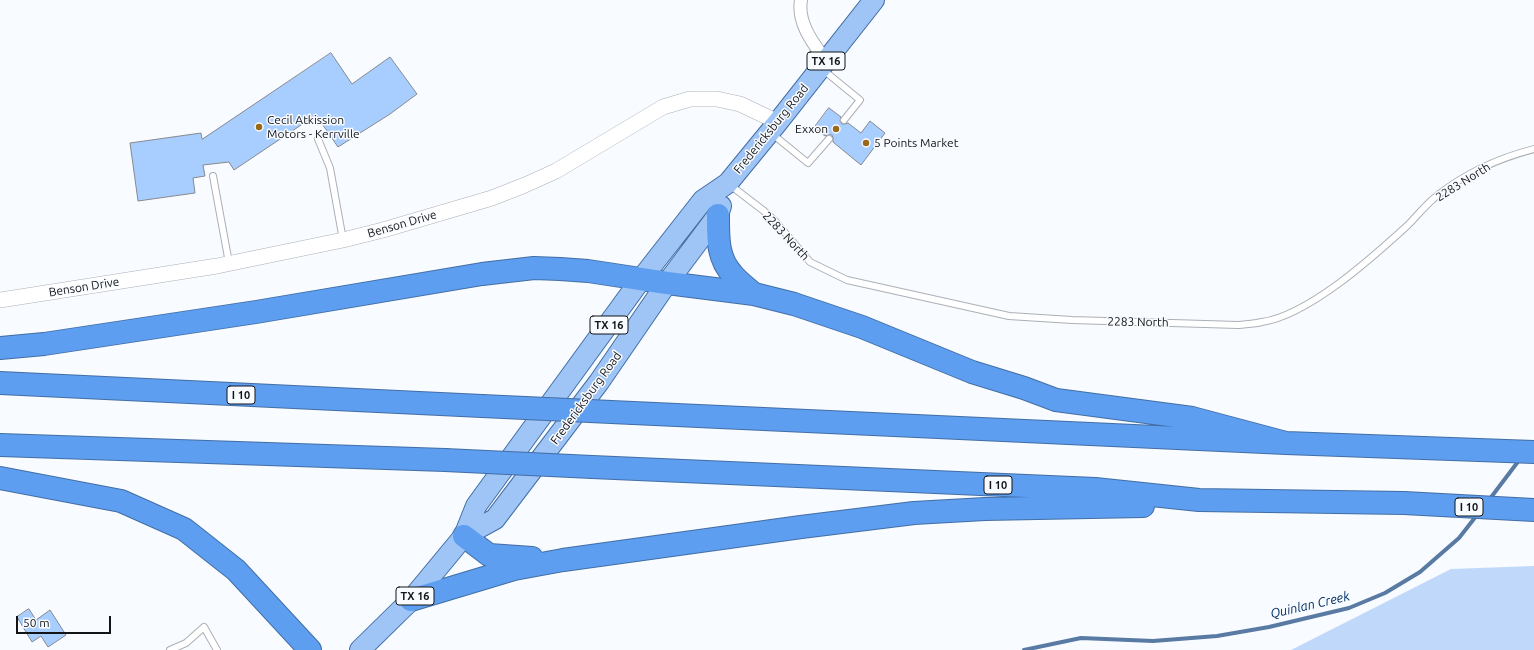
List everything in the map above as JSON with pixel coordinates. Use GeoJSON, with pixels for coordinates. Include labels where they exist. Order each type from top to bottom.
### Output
{"type":"FeatureCollection","features":[{"type":"Feature","properties":{"kind":"highway"},"geometry":{"type":"LineString","coordinates":[[718,215],[718,243],[725,265],[733,276],[754,294]]}},
{"type":"Feature","properties":{"kind":"highway"},"geometry":{"type":"LineString","coordinates":[[0,348],[44,344],[248,313],[482,274],[513,270],[560,269],[642,278],[667,283],[754,294],[794,304],[862,327],[972,372],[1024,388],[1056,400],[1192,418],[1286,443]]}},
{"type":"Feature","properties":{"kind":"highway","name":"I 10"},"geometry":{"type":"LineString","coordinates":[[0,384],[1286,443],[1534,452]]}},
{"type":"Feature","properties":{"kind":"highway","name":"I 10"},"geometry":{"type":"LineString","coordinates":[[0,445],[39,448],[444,460],[1095,490],[1199,500],[1404,503],[1534,510]]}},
{"type":"Feature","properties":{"kind":"highway"},"geometry":{"type":"LineString","coordinates":[[0,478],[121,501],[184,529],[236,570],[310,650]]}},
{"type":"Feature","properties":{"kind":"highway"},"geometry":{"type":"LineString","coordinates":[[411,600],[514,569],[563,560],[801,527],[914,513],[985,509],[1136,507],[1199,500]]}},
{"type":"Feature","properties":{"kind":"highway"},"geometry":{"type":"LineString","coordinates":[[464,536],[489,555],[563,560]]}},
{"type":"Feature","properties":{"kind":"main road","name":"Fredericksburg Road"},"geometry":{"type":"LineString","coordinates":[[360,650],[411,600],[464,536],[476,506],[642,278],[703,200],[728,183],[874,0]]}},
{"type":"Feature","properties":{"kind":"main road","name":"Fredericksburg Road"},"geometry":{"type":"LineString","coordinates":[[464,536],[495,519],[599,382],[667,283],[718,215],[728,183]]}},
{"type":"Feature","properties":{"kind":"street"},"geometry":{"type":"LineString","coordinates":[[801,0],[800,8],[802,23],[823,64]]}},
{"type":"Feature","properties":{"kind":"street","name":"Benson Drive"},"geometry":{"type":"LineString","coordinates":[[0,300],[229,263],[344,240],[492,198],[562,168],[663,107],[690,99],[717,99],[740,104],[774,127]]}},
{"type":"Feature","properties":{"kind":"lane"},"geometry":{"type":"LineString","coordinates":[[823,64],[860,100],[844,120]]}},
{"type":"Feature","properties":{"kind":"lane"},"geometry":{"type":"LineString","coordinates":[[774,127],[808,163],[828,138]]}},
{"type":"Feature","properties":{"kind":"lane"},"geometry":{"type":"LineString","coordinates":[[318,139],[330,168],[344,240]]}},
{"type":"Feature","properties":{"kind":"lane","name":"2283 North"},"geometry":{"type":"LineString","coordinates":[[728,183],[764,210],[810,262],[847,280],[1010,316],[1072,320],[1238,325],[1264,322],[1287,314],[1309,303],[1330,290],[1366,261],[1447,188],[1476,170],[1493,162],[1534,150]]}},
{"type":"Feature","properties":{"kind":"lane"},"geometry":{"type":"LineString","coordinates":[[213,176],[229,263]]}},
{"type":"Feature","properties":{"kind":"lane"},"geometry":{"type":"LineString","coordinates":[[170,650],[186,643],[204,627],[217,650]]}},
{"type":"Feature","properties":{"kind":"lane"},"geometry":{"type":"LineString","coordinates":[[186,643],[190,650]]}},
{"type":"Feature","properties":{"kind":"shaded area"},"geometry":{"type":"Polygon","coordinates":[[[1534,566],[1534,650],[1291,650],[1451,569],[1534,566]]]}},
{"type":"Feature","properties":{"kind":"building","name":"Cecil Atkission Motors - Kerrville"},"geometry":{"type":"Polygon","coordinates":[[[331,53],[352,84],[390,57],[417,94],[390,114],[338,147],[316,115],[234,170],[229,162],[203,165],[205,176],[193,178],[195,193],[138,201],[130,143],[201,133],[202,139],[331,53]]]}},
{"type":"Feature","properties":{"kind":"building"},"geometry":{"type":"Polygon","coordinates":[[[829,108],[841,117],[840,121],[842,124],[848,123],[861,133],[870,121],[885,133],[861,165],[833,142],[832,135],[825,136],[814,128],[829,108]]]}},
{"type":"Feature","properties":{"kind":"building"},"geometry":{"type":"Polygon","coordinates":[[[29,609],[36,620],[50,610],[66,635],[48,647],[41,636],[32,642],[17,617],[29,609]]]}},
{"type":"Feature","properties":{"kind":"waterway","name":"Quinlan Creek"},"geometry":{"type":"LineString","coordinates":[[1489,500],[1520,459]]}},
{"type":"Feature","properties":{"kind":"waterway","name":"Quinlan Creek"},"geometry":{"type":"LineString","coordinates":[[1024,650],[1081,638],[1153,641],[1217,636],[1269,627],[1349,608],[1385,593],[1420,572],[1459,538],[1477,515]]}},
{"type":"Feature","properties":{"kind":"place","name":"Cecil Atkission Motors - Kerrville"},"geometry":{"type":"Point","coordinates":[259,127]}},
{"type":"Feature","properties":{"kind":"place","name":"Exxon"},"geometry":{"type":"Point","coordinates":[836,129]}},
{"type":"Feature","properties":{"kind":"place","name":"5 Points Market"},"geometry":{"type":"Point","coordinates":[866,143]}}]}
